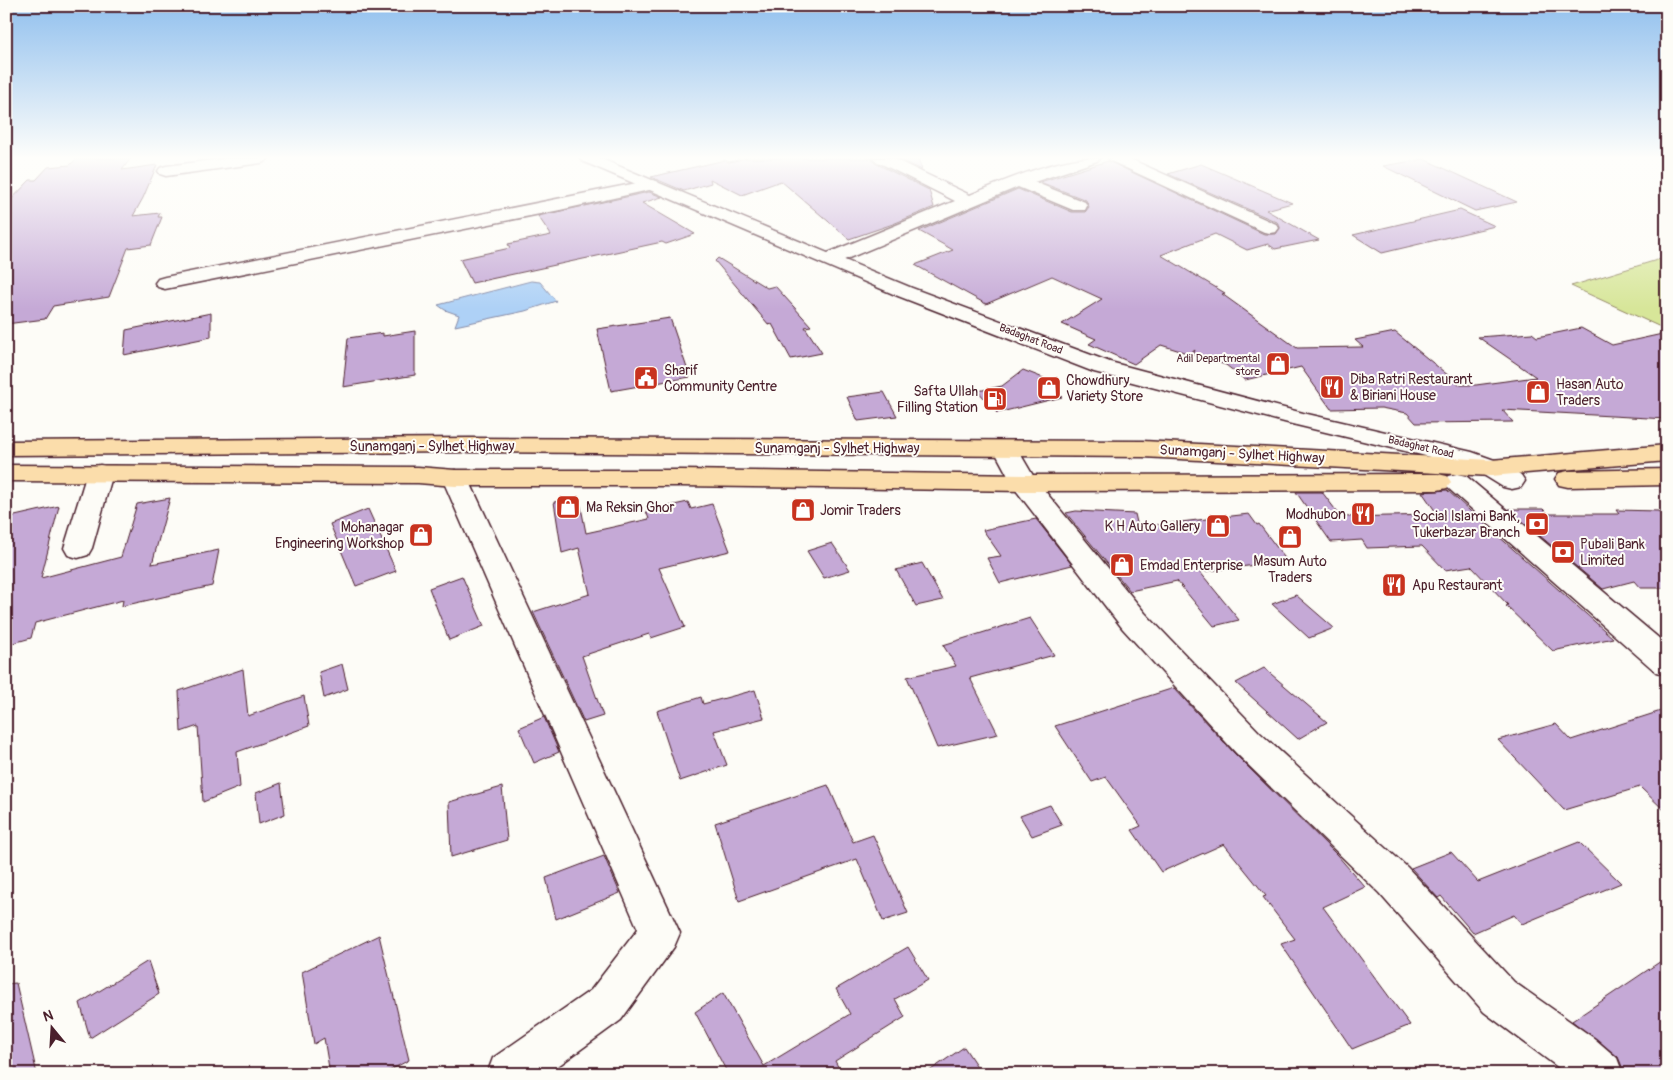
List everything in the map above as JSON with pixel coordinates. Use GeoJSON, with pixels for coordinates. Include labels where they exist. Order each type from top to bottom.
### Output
{"type":"FeatureCollection","features":[{"type":"Feature","properties":{"kind":"main road","name":"Sunamganj - Sylhet Highway"},"geometry":{"type":"LineString","coordinates":[[6,448],[450,446],[1143,449],[1502,475],[1667,477]]}},
{"type":"Feature","properties":{"kind":"main road"},"geometry":{"type":"LineString","coordinates":[[681,478],[687,447]]}},
{"type":"Feature","properties":{"kind":"main road"},"geometry":{"type":"LineString","coordinates":[[1143,449],[1156,483]]}},
{"type":"Feature","properties":{"kind":"main road","name":"Sunamganj - Sylhet Highway"},"geometry":{"type":"LineString","coordinates":[[6,473],[418,475],[455,478],[681,478],[1024,483],[1457,482],[1667,453]]}},
{"type":"Feature","properties":{"kind":"street"},"geometry":{"type":"LineString","coordinates":[[165,283],[543,208]]}},
{"type":"Feature","properties":{"kind":"street","name":"Badaghat Road"},"geometry":{"type":"LineString","coordinates":[[708,208],[905,292],[1102,366],[1300,419],[1463,457],[1502,475]]}},
{"type":"Feature","properties":{"kind":"street"},"geometry":{"type":"LineString","coordinates":[[830,260],[951,208]]}},
{"type":"Feature","properties":{"kind":"street"},"geometry":{"type":"LineString","coordinates":[[1227,208],[1270,228]]}},
{"type":"Feature","properties":{"kind":"street"},"geometry":{"type":"LineString","coordinates":[[1005,448],[1024,483],[1134,622],[1248,743],[1393,880],[1499,998],[1579,1055],[1601,1074]]}},
{"type":"Feature","properties":{"kind":"street"},"geometry":{"type":"LineString","coordinates":[[78,548],[100,473]]}},
{"type":"Feature","properties":{"kind":"street"},"geometry":{"type":"LineString","coordinates":[[455,478],[660,933],[606,1005],[509,1074]]}},
{"type":"Feature","properties":{"kind":"street"},"geometry":{"type":"LineString","coordinates":[[1457,482],[1667,663]]}},
{"type":"Feature","properties":{"kind":"green space"},"geometry":{"type":"Polygon","coordinates":[[[1667,257],[1667,330],[1571,286],[1667,257]]]}},
{"type":"Feature","properties":{"kind":"water"},"geometry":{"type":"Polygon","coordinates":[[[531,281],[540,282],[556,301],[525,311],[455,326],[459,315],[445,310],[438,305],[531,281]]]}},
{"type":"Feature","properties":{"kind":"building"},"geometry":{"type":"Polygon","coordinates":[[[6,208],[137,208],[133,216],[160,213],[158,217],[162,217],[151,245],[128,248],[109,297],[53,306],[45,319],[6,324],[6,208]]]}},
{"type":"Feature","properties":{"kind":"building"},"geometry":{"type":"Polygon","coordinates":[[[573,208],[651,208],[695,234],[666,244],[662,242],[472,283],[460,259],[510,248],[508,244],[551,235],[538,216],[573,208]]]}},
{"type":"Feature","properties":{"kind":"building"},"geometry":{"type":"Polygon","coordinates":[[[813,208],[931,208],[893,224],[849,239],[813,208]]]}},
{"type":"Feature","properties":{"kind":"building"},"geometry":{"type":"Polygon","coordinates":[[[972,208],[1064,208],[1072,212],[1085,212],[1088,208],[1209,208],[1264,234],[1276,234],[1280,227],[1277,222],[1246,208],[1272,208],[1266,210],[1319,240],[1275,249],[1268,244],[1247,250],[1215,234],[1161,255],[1225,293],[1222,294],[1297,348],[1363,347],[1355,340],[1395,332],[1460,385],[1476,385],[1536,377],[1478,337],[1532,333],[1537,337],[1581,328],[1612,345],[1667,333],[1667,419],[1502,410],[1513,422],[1416,423],[1407,413],[1381,408],[1331,409],[1301,367],[1245,380],[1226,365],[1193,355],[1195,350],[1190,354],[1161,345],[1134,364],[1089,344],[1096,339],[1062,324],[1102,299],[1052,276],[986,304],[915,265],[953,250],[919,231],[972,208]]]}},
{"type":"Feature","properties":{"kind":"building"},"geometry":{"type":"Polygon","coordinates":[[[1470,208],[1487,208],[1475,211],[1470,208]]]}},
{"type":"Feature","properties":{"kind":"building"},"geometry":{"type":"Polygon","coordinates":[[[1460,210],[1495,226],[1382,253],[1353,235],[1460,210]]]}},
{"type":"Feature","properties":{"kind":"building"},"geometry":{"type":"Polygon","coordinates":[[[718,258],[767,288],[775,286],[811,326],[805,327],[822,353],[791,359],[772,324],[769,325],[715,261],[718,258]]]}},
{"type":"Feature","properties":{"kind":"building"},"geometry":{"type":"Polygon","coordinates":[[[211,313],[211,337],[124,355],[126,330],[211,313]]]}},
{"type":"Feature","properties":{"kind":"building"},"geometry":{"type":"Polygon","coordinates":[[[670,318],[690,377],[611,391],[597,329],[670,318]]]}},
{"type":"Feature","properties":{"kind":"building"},"geometry":{"type":"Polygon","coordinates":[[[415,331],[415,375],[343,387],[348,338],[383,333],[383,336],[415,331]]]}},
{"type":"Feature","properties":{"kind":"building"},"geometry":{"type":"Polygon","coordinates":[[[1023,370],[1056,383],[1048,390],[1062,397],[997,413],[978,391],[1002,386],[1023,370]]]}},
{"type":"Feature","properties":{"kind":"building"},"geometry":{"type":"Polygon","coordinates":[[[884,392],[897,416],[858,421],[847,397],[884,392]]]}},
{"type":"Feature","properties":{"kind":"building"},"geometry":{"type":"Polygon","coordinates":[[[1447,490],[1613,638],[1553,651],[1506,606],[1508,605],[1471,566],[1445,570],[1422,546],[1367,548],[1362,540],[1331,542],[1296,492],[1322,492],[1341,517],[1438,515],[1422,492],[1447,490]]]}},
{"type":"Feature","properties":{"kind":"building"},"geometry":{"type":"Polygon","coordinates":[[[579,497],[586,533],[649,519],[646,511],[688,502],[691,509],[712,504],[730,551],[659,568],[685,627],[651,638],[649,634],[582,656],[603,716],[584,722],[533,612],[590,594],[579,548],[562,553],[554,502],[579,497]]]}},
{"type":"Feature","properties":{"kind":"building"},"geometry":{"type":"Polygon","coordinates":[[[170,498],[152,564],[219,550],[212,586],[122,606],[123,600],[35,623],[31,638],[6,645],[6,518],[59,506],[41,578],[121,557],[137,504],[170,498]]]}},
{"type":"Feature","properties":{"kind":"building"},"geometry":{"type":"Polygon","coordinates":[[[368,509],[396,571],[356,586],[330,524],[368,509]]]}},
{"type":"Feature","properties":{"kind":"building"},"geometry":{"type":"Polygon","coordinates":[[[1508,509],[1543,509],[1548,514],[1619,514],[1616,510],[1658,511],[1667,521],[1667,588],[1640,588],[1634,581],[1603,589],[1508,509]]]}},
{"type":"Feature","properties":{"kind":"building"},"geometry":{"type":"Polygon","coordinates":[[[1076,511],[1135,514],[1138,527],[1249,514],[1287,561],[1200,572],[1239,620],[1214,626],[1177,581],[1130,591],[1066,513],[1076,511]]]}},
{"type":"Feature","properties":{"kind":"building"},"geometry":{"type":"Polygon","coordinates":[[[1036,519],[1072,565],[1000,583],[987,558],[1001,556],[983,530],[1036,519]]]}},
{"type":"Feature","properties":{"kind":"building"},"geometry":{"type":"Polygon","coordinates":[[[832,543],[850,570],[824,578],[807,551],[832,543]]]}},
{"type":"Feature","properties":{"kind":"building"},"geometry":{"type":"Polygon","coordinates":[[[922,563],[943,600],[916,606],[896,570],[922,563]]]}},
{"type":"Feature","properties":{"kind":"building"},"geometry":{"type":"Polygon","coordinates":[[[462,576],[484,626],[449,640],[429,588],[462,576]]]}},
{"type":"Feature","properties":{"kind":"building"},"geometry":{"type":"Polygon","coordinates":[[[1296,595],[1334,628],[1309,638],[1272,604],[1296,595]]]}},
{"type":"Feature","properties":{"kind":"building"},"geometry":{"type":"Polygon","coordinates":[[[1030,618],[1054,655],[970,678],[998,734],[937,748],[907,677],[956,666],[943,645],[1030,618]]]}},
{"type":"Feature","properties":{"kind":"building"},"geometry":{"type":"Polygon","coordinates":[[[342,664],[348,689],[324,698],[319,672],[342,664]]]}},
{"type":"Feature","properties":{"kind":"building"},"geometry":{"type":"Polygon","coordinates":[[[1264,668],[1327,722],[1298,739],[1236,683],[1264,668]]]}},
{"type":"Feature","properties":{"kind":"building"},"geometry":{"type":"Polygon","coordinates":[[[243,669],[248,716],[304,696],[309,726],[237,752],[240,787],[203,802],[198,726],[181,732],[179,691],[243,669]]]}},
{"type":"Feature","properties":{"kind":"building"},"geometry":{"type":"Polygon","coordinates":[[[1174,688],[1235,754],[1337,855],[1365,887],[1323,907],[1410,1025],[1352,1049],[1281,944],[1295,939],[1263,897],[1266,896],[1224,844],[1161,872],[1132,830],[1141,826],[1106,777],[1092,782],[1055,726],[1174,688]]]}},
{"type":"Feature","properties":{"kind":"building"},"geometry":{"type":"Polygon","coordinates":[[[755,690],[764,718],[714,731],[727,765],[680,781],[657,711],[701,697],[703,704],[755,690]]]}},
{"type":"Feature","properties":{"kind":"building"},"geometry":{"type":"Polygon","coordinates":[[[1667,709],[1667,813],[1640,787],[1564,810],[1498,740],[1556,724],[1571,740],[1667,709]]]}},
{"type":"Feature","properties":{"kind":"building"},"geometry":{"type":"Polygon","coordinates":[[[544,717],[559,752],[534,763],[519,728],[544,717]]]}},
{"type":"Feature","properties":{"kind":"building"},"geometry":{"type":"Polygon","coordinates":[[[281,783],[285,814],[259,824],[256,793],[281,783]]]}},
{"type":"Feature","properties":{"kind":"building"},"geometry":{"type":"Polygon","coordinates":[[[828,785],[853,842],[873,835],[908,913],[883,921],[857,859],[739,901],[715,823],[828,785]]]}},
{"type":"Feature","properties":{"kind":"building"},"geometry":{"type":"Polygon","coordinates":[[[502,787],[507,840],[451,857],[449,802],[502,787]]]}},
{"type":"Feature","properties":{"kind":"building"},"geometry":{"type":"Polygon","coordinates":[[[1050,805],[1062,825],[1032,836],[1020,816],[1050,805]]]}},
{"type":"Feature","properties":{"kind":"building"},"geometry":{"type":"Polygon","coordinates":[[[1579,842],[1621,883],[1522,924],[1514,915],[1473,933],[1441,896],[1438,898],[1411,868],[1451,852],[1478,882],[1579,842]]]}},
{"type":"Feature","properties":{"kind":"building"},"geometry":{"type":"Polygon","coordinates":[[[604,856],[620,893],[556,919],[546,878],[604,856]]]}},
{"type":"Feature","properties":{"kind":"building"},"geometry":{"type":"Polygon","coordinates":[[[379,935],[409,1060],[383,1074],[330,1074],[324,1038],[314,1044],[302,972],[379,935]]]}},
{"type":"Feature","properties":{"kind":"building"},"geometry":{"type":"Polygon","coordinates":[[[908,947],[928,980],[895,999],[905,1017],[835,1061],[842,1074],[728,1074],[695,1012],[723,993],[764,1066],[850,1014],[836,989],[908,947]]]}},
{"type":"Feature","properties":{"kind":"building"},"geometry":{"type":"Polygon","coordinates":[[[1667,957],[1667,1074],[1625,1074],[1618,1057],[1572,1021],[1667,957]]]}},
{"type":"Feature","properties":{"kind":"building"},"geometry":{"type":"Polygon","coordinates":[[[148,961],[159,994],[90,1038],[80,1003],[148,961]]]}},
{"type":"Feature","properties":{"kind":"building"},"geometry":{"type":"Polygon","coordinates":[[[16,983],[37,1074],[6,1074],[6,984],[16,983]]]}},
{"type":"Feature","properties":{"kind":"building"},"geometry":{"type":"Polygon","coordinates":[[[964,1047],[982,1074],[925,1074],[964,1047]]]}},
{"type":"Feature","properties":{"kind":"place","name":"Adil Departmental store"},"geometry":{"type":"Point","coordinates":[1278,364]}},
{"type":"Feature","properties":{"kind":"place","name":"Sharif Community Centre"},"geometry":{"type":"Point","coordinates":[646,378]}},
{"type":"Feature","properties":{"kind":"place","name":"Diba Ratri Restaurant & Biriani House"},"geometry":{"type":"Point","coordinates":[1332,387]}},
{"type":"Feature","properties":{"kind":"place","name":"Chowdhury Variety Store"},"geometry":{"type":"Point","coordinates":[1049,388]}},
{"type":"Feature","properties":{"kind":"place","name":"Hasan Auto Traders"},"geometry":{"type":"Point","coordinates":[1538,392]}},
{"type":"Feature","properties":{"kind":"place","name":"Safta Ullah Filling Station"},"geometry":{"type":"Point","coordinates":[995,399]}},
{"type":"Feature","properties":{"kind":"place","name":"Ma Reksin Ghor"},"geometry":{"type":"Point","coordinates":[568,507]}},
{"type":"Feature","properties":{"kind":"place","name":"Jomir Traders"},"geometry":{"type":"Point","coordinates":[803,510]}},
{"type":"Feature","properties":{"kind":"place","name":"Modhubon"},"geometry":{"type":"Point","coordinates":[1363,514]}},
{"type":"Feature","properties":{"kind":"place","name":"Social Islami Bank, Tukerbazar Branch"},"geometry":{"type":"Point","coordinates":[1537,524]}},
{"type":"Feature","properties":{"kind":"place","name":"K H Auto Gallery"},"geometry":{"type":"Point","coordinates":[1218,526]}},
{"type":"Feature","properties":{"kind":"place","name":"Mohanagar Engineering Workshop"},"geometry":{"type":"Point","coordinates":[421,535]}},
{"type":"Feature","properties":{"kind":"place","name":"Masum Auto Traders"},"geometry":{"type":"Point","coordinates":[1290,537]}},
{"type":"Feature","properties":{"kind":"place","name":"Pubali Bank Limited"},"geometry":{"type":"Point","coordinates":[1563,552]}},
{"type":"Feature","properties":{"kind":"place","name":"Emdad Enterprise"},"geometry":{"type":"Point","coordinates":[1122,565]}},
{"type":"Feature","properties":{"kind":"place","name":"Apu Restaurant"},"geometry":{"type":"Point","coordinates":[1394,585]}}]}
